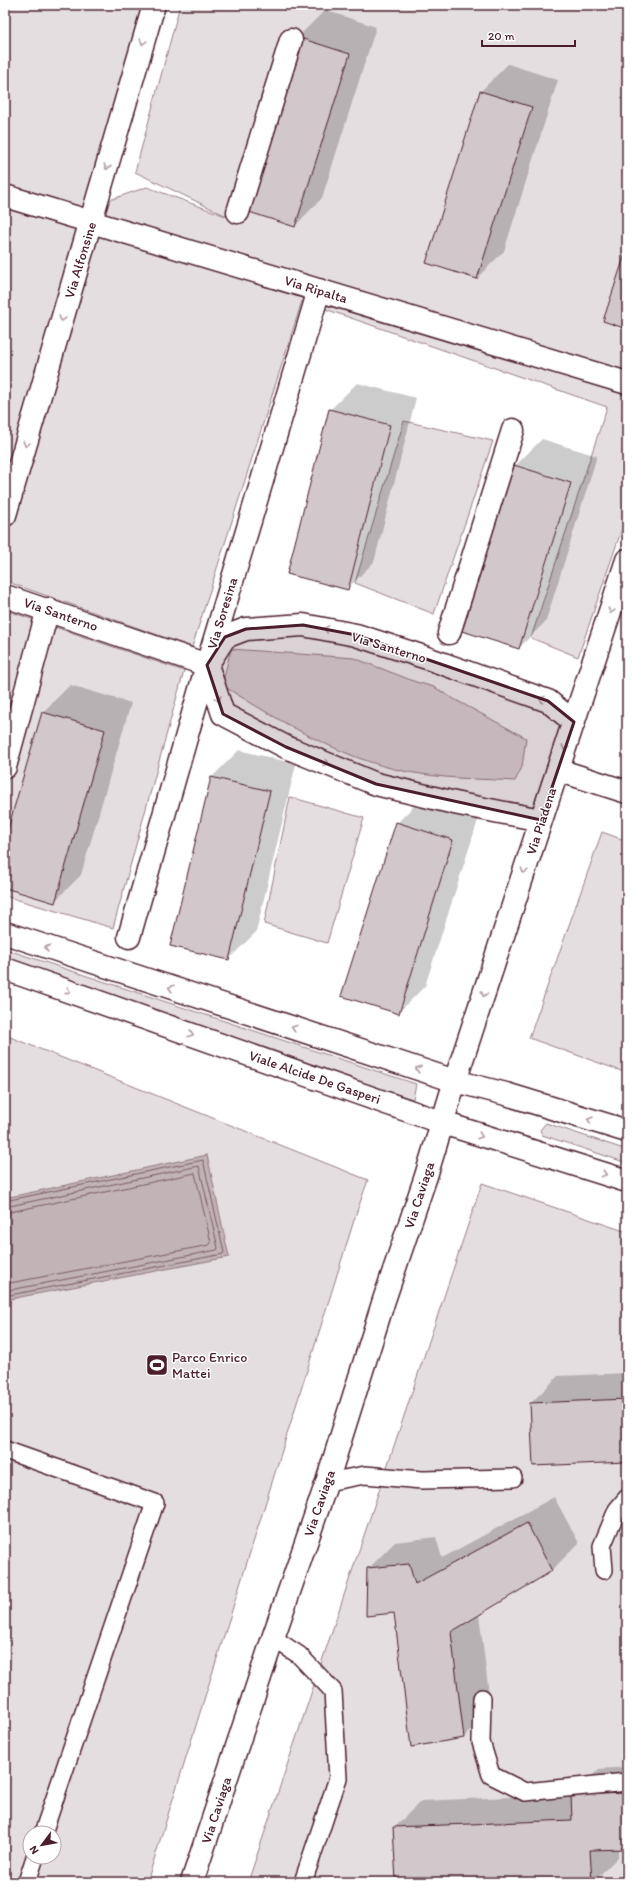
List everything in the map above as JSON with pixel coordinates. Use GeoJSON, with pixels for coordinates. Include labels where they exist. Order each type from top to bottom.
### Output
{"type":"FeatureCollection","features":[{"type":"Feature","properties":{"kind":"street","name":"Via Alfonsine"},"geometry":{"type":"LineString","coordinates":[[5,515],[154,5]]}},
{"type":"Feature","properties":{"kind":"street"},"geometry":{"type":"LineString","coordinates":[[238,212],[291,40]]}},
{"type":"Feature","properties":{"kind":"street","name":"Via Ripalta"},"geometry":{"type":"LineString","coordinates":[[5,196],[627,383]]}},
{"type":"Feature","properties":{"kind":"street","name":"Via Soresina"},"geometry":{"type":"LineString","coordinates":[[129,937],[207,665],[319,290]]}},
{"type":"Feature","properties":{"kind":"street"},"geometry":{"type":"LineString","coordinates":[[449,633],[513,430]]}},
{"type":"Feature","properties":{"kind":"street","name":"Via Piadena"},"geometry":{"type":"LineString","coordinates":[[443,1123],[455,1081],[627,560]]}},
{"type":"Feature","properties":{"kind":"street","name":"Via Santerno"},"geometry":{"type":"LineString","coordinates":[[5,596],[207,665],[225,637],[246,629],[303,625],[356,635],[424,657],[548,701],[574,722]]}},
{"type":"Feature","properties":{"kind":"street"},"geometry":{"type":"LineString","coordinates":[[5,767],[48,610]]}},
{"type":"Feature","properties":{"kind":"street"},"geometry":{"type":"LineString","coordinates":[[207,665],[223,714],[286,746],[376,784],[459,804],[541,820]]}},
{"type":"Feature","properties":{"kind":"street"},"geometry":{"type":"LineString","coordinates":[[558,770],[627,792]]}},
{"type":"Feature","properties":{"kind":"street"},"geometry":{"type":"LineString","coordinates":[[5,933],[455,1081],[506,1094],[627,1131]]}},
{"type":"Feature","properties":{"kind":"street","name":"Viale Alcide De Gasperi"},"geometry":{"type":"LineString","coordinates":[[5,969],[443,1123],[627,1181]]}},
{"type":"Feature","properties":{"kind":"street","name":"Via Caviaga"},"geometry":{"type":"LineString","coordinates":[[192,1882],[273,1638],[327,1482],[384,1300],[443,1123]]}},
{"type":"Feature","properties":{"kind":"lane"},"geometry":{"type":"LineString","coordinates":[[5,1450],[155,1502],[46,1825]]}},
{"type":"Feature","properties":{"kind":"lane"},"geometry":{"type":"LineString","coordinates":[[327,1482],[365,1475],[422,1480],[513,1478]]}},
{"type":"Feature","properties":{"kind":"lane"},"geometry":{"type":"LineString","coordinates":[[604,1570],[602,1546],[617,1510],[627,1498]]}},
{"type":"Feature","properties":{"kind":"lane"},"geometry":{"type":"LineString","coordinates":[[273,1638],[299,1655],[333,1691],[338,1778],[303,1882]]}},
{"type":"Feature","properties":{"kind":"lane"},"geometry":{"type":"LineString","coordinates":[[482,1698],[481,1742],[491,1775],[525,1792],[627,1782]]}},
{"type":"Feature","properties":{"kind":"lane"},"geometry":{"type":"LineString","coordinates":[[27,1882],[32,1865]]}},
{"type":"Feature","properties":{"kind":"highlighted area"},"geometry":{"type":"Polygon","coordinates":[[[303,625],[356,635],[548,701],[574,722],[541,820],[376,784],[286,747],[223,714],[207,665],[225,637],[246,629],[303,625]]]}},
{"type":"Feature","properties":{"kind":"shaded area"},"geometry":{"type":"Polygon","coordinates":[[[5,5],[152,5],[98,204],[147,187],[231,218],[135,172],[180,5],[627,5],[627,514],[578,657],[531,638],[607,407],[302,301],[192,647],[5,581],[5,5]]]}},
{"type":"Feature","properties":{"kind":"shaded area"},"geometry":{"type":"Polygon","coordinates":[[[404,421],[493,441],[434,614],[355,583],[404,421]]]}},
{"type":"Feature","properties":{"kind":"shaded area"},"geometry":{"type":"Polygon","coordinates":[[[5,610],[184,671],[113,928],[5,896],[5,610]]]}},
{"type":"Feature","properties":{"kind":"shaded area"},"geometry":{"type":"Polygon","coordinates":[[[231,649],[354,658],[416,682],[434,687],[526,738],[522,767],[515,781],[444,777],[395,769],[369,762],[343,752],[292,727],[222,685],[231,649]]]}},
{"type":"Feature","properties":{"kind":"shaded area"},"geometry":{"type":"Polygon","coordinates":[[[290,797],[364,818],[327,943],[264,924],[290,797]]]}},
{"type":"Feature","properties":{"kind":"shaded area"},"geometry":{"type":"Polygon","coordinates":[[[602,832],[627,841],[627,1073],[529,1038],[602,832]]]}},
{"type":"Feature","properties":{"kind":"shaded area"},"geometry":{"type":"Polygon","coordinates":[[[5,949],[416,1084],[413,1099],[259,1051],[5,964],[5,949]]]}},
{"type":"Feature","properties":{"kind":"shaded area","name":"Parco Enrico Mattei"},"geometry":{"type":"Polygon","coordinates":[[[5,1035],[368,1180],[356,1214],[147,1882],[5,1882],[5,1035]]]}},
{"type":"Feature","properties":{"kind":"shaded area"},"geometry":{"type":"Polygon","coordinates":[[[546,1123],[627,1150],[627,1163],[542,1135],[540,1130],[546,1123]]]}},
{"type":"Feature","properties":{"kind":"shaded area"},"geometry":{"type":"Polygon","coordinates":[[[482,1183],[627,1232],[627,1882],[248,1882],[482,1183]]]}},
{"type":"Feature","properties":{"kind":"water"},"geometry":{"type":"Polygon","coordinates":[[[207,1155],[229,1257],[5,1300],[5,1198],[207,1155]]]}},
{"type":"Feature","properties":{"kind":"building"},"geometry":{"type":"Polygon","coordinates":[[[297,37],[350,54],[295,227],[243,210],[297,37]]]}},
{"type":"Feature","properties":{"kind":"building"},"geometry":{"type":"Polygon","coordinates":[[[480,91],[532,107],[477,279],[426,263],[480,91]]]}},
{"type":"Feature","properties":{"kind":"building"},"geometry":{"type":"Polygon","coordinates":[[[627,248],[627,329],[603,321],[627,248]]]}},
{"type":"Feature","properties":{"kind":"building"},"geometry":{"type":"Polygon","coordinates":[[[329,409],[390,425],[348,590],[287,574],[329,409]]]}},
{"type":"Feature","properties":{"kind":"building"},"geometry":{"type":"Polygon","coordinates":[[[514,465],[571,483],[519,649],[462,631],[514,465]]]}},
{"type":"Feature","properties":{"kind":"building"},"geometry":{"type":"Polygon","coordinates":[[[42,712],[105,730],[55,903],[5,888],[5,839],[42,712]]]}},
{"type":"Feature","properties":{"kind":"building"},"geometry":{"type":"Polygon","coordinates":[[[211,777],[270,791],[229,960],[170,946],[211,777]]]}},
{"type":"Feature","properties":{"kind":"building"},"geometry":{"type":"Polygon","coordinates":[[[396,822],[453,840],[399,1014],[341,996],[396,822]]]}},
{"type":"Feature","properties":{"kind":"building"},"geometry":{"type":"Polygon","coordinates":[[[627,1399],[627,1462],[533,1466],[530,1403],[627,1399]]]}},
{"type":"Feature","properties":{"kind":"building"},"geometry":{"type":"Polygon","coordinates":[[[527,1523],[552,1571],[451,1632],[464,1738],[411,1747],[394,1613],[366,1616],[367,1568],[409,1564],[415,1584],[527,1523]]]}},
{"type":"Feature","properties":{"kind":"building"},"geometry":{"type":"Polygon","coordinates":[[[627,1793],[627,1849],[590,1850],[592,1882],[396,1882],[393,1827],[572,1820],[571,1795],[627,1793]]]}},
{"type":"Feature","properties":{"kind":"place","name":"Parco Enrico Mattei"},"geometry":{"type":"Point","coordinates":[157,1365]}}]}
